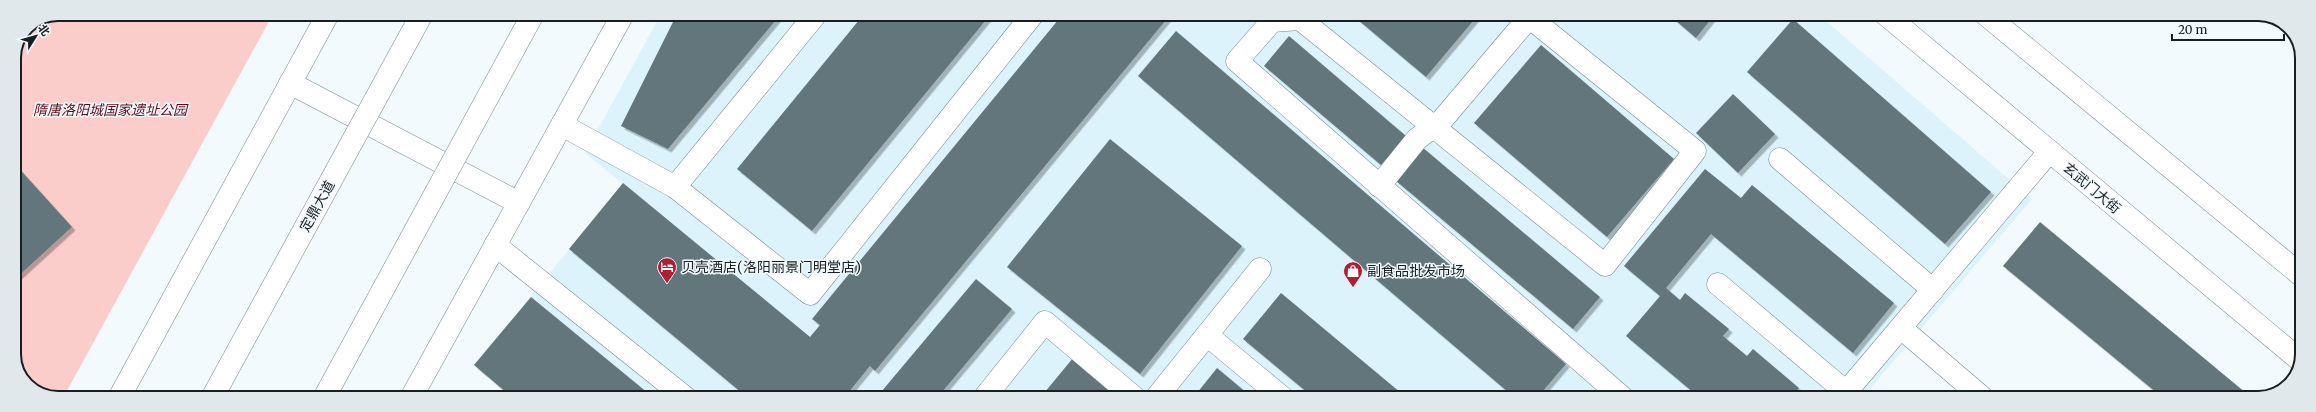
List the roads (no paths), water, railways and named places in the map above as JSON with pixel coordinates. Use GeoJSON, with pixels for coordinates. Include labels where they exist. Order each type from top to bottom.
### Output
{"type":"FeatureCollection","features":[{"type":"Feature","properties":{"kind":"main road"},"geometry":{"type":"LineString","coordinates":[[123,391],[324,21]]}},
{"type":"Feature","properties":{"kind":"main road","name":"定鼎大道"},"geometry":{"type":"LineString","coordinates":[[216,391],[418,21]]}},
{"type":"Feature","properties":{"kind":"main road"},"geometry":{"type":"LineString","coordinates":[[328,391],[529,21]]}},
{"type":"Feature","properties":{"kind":"main road"},"geometry":{"type":"LineString","coordinates":[[418,391],[495,245],[619,21]]}},
{"type":"Feature","properties":{"kind":"main road"},"geometry":{"type":"LineString","coordinates":[[675,186],[810,21]]}},
{"type":"Feature","properties":{"kind":"main road"},"geometry":{"type":"LineString","coordinates":[[562,125],[675,186],[810,294],[1027,21]]}},
{"type":"Feature","properties":{"kind":"main road"},"geometry":{"type":"LineString","coordinates":[[1272,21],[1237,61],[1616,391]]}},
{"type":"Feature","properties":{"kind":"main road"},"geometry":{"type":"LineString","coordinates":[[1307,21],[1605,264],[1695,151],[1536,21]]}},
{"type":"Feature","properties":{"kind":"main road"},"geometry":{"type":"LineString","coordinates":[[1379,186],[1417,139],[1442,120],[1526,21]]}},
{"type":"Feature","properties":{"kind":"main road","name":"玄武门大街"},"geometry":{"type":"LineString","coordinates":[[1893,21],[2295,356]]}},
{"type":"Feature","properties":{"kind":"main road"},"geometry":{"type":"LineString","coordinates":[[1993,21],[2295,270]]}},
{"type":"Feature","properties":{"kind":"main road"},"geometry":{"type":"LineString","coordinates":[[290,82],[519,203]]}},
{"type":"Feature","properties":{"kind":"main road"},"geometry":{"type":"LineString","coordinates":[[1847,391],[2049,152]]}},
{"type":"Feature","properties":{"kind":"main road"},"geometry":{"type":"LineString","coordinates":[[1780,159],[1933,290]]}},
{"type":"Feature","properties":{"kind":"main road"},"geometry":{"type":"LineString","coordinates":[[495,245],[677,391]]}},
{"type":"Feature","properties":{"kind":"main road"},"geometry":{"type":"LineString","coordinates":[[1162,391],[1260,269]]}},
{"type":"Feature","properties":{"kind":"main road"},"geometry":{"type":"LineString","coordinates":[[1718,284],[1839,391]]}},
{"type":"Feature","properties":{"kind":"main road"},"geometry":{"type":"LineString","coordinates":[[990,391],[1045,322],[1127,391]]}},
{"type":"Feature","properties":{"kind":"main road"},"geometry":{"type":"LineString","coordinates":[[1902,328],[1975,391]]}},
{"type":"Feature","properties":{"kind":"main road"},"geometry":{"type":"LineString","coordinates":[[1207,335],[1275,391]]}},
{"type":"Feature","properties":{"kind":"place","name":"贝壳酒店(洛阳丽景门明堂店)"},"geometry":{"type":"Point","coordinates":[667,284]}},
{"type":"Feature","properties":{"kind":"place","name":"副食品批发市场"},"geometry":{"type":"Point","coordinates":[1353,288]}},
{"type":"Feature","properties":{"kind":"park label","name":"隋唐洛阳城国家遗址公园"},"geometry":{"type":"Point","coordinates":[110,110]}}]}
